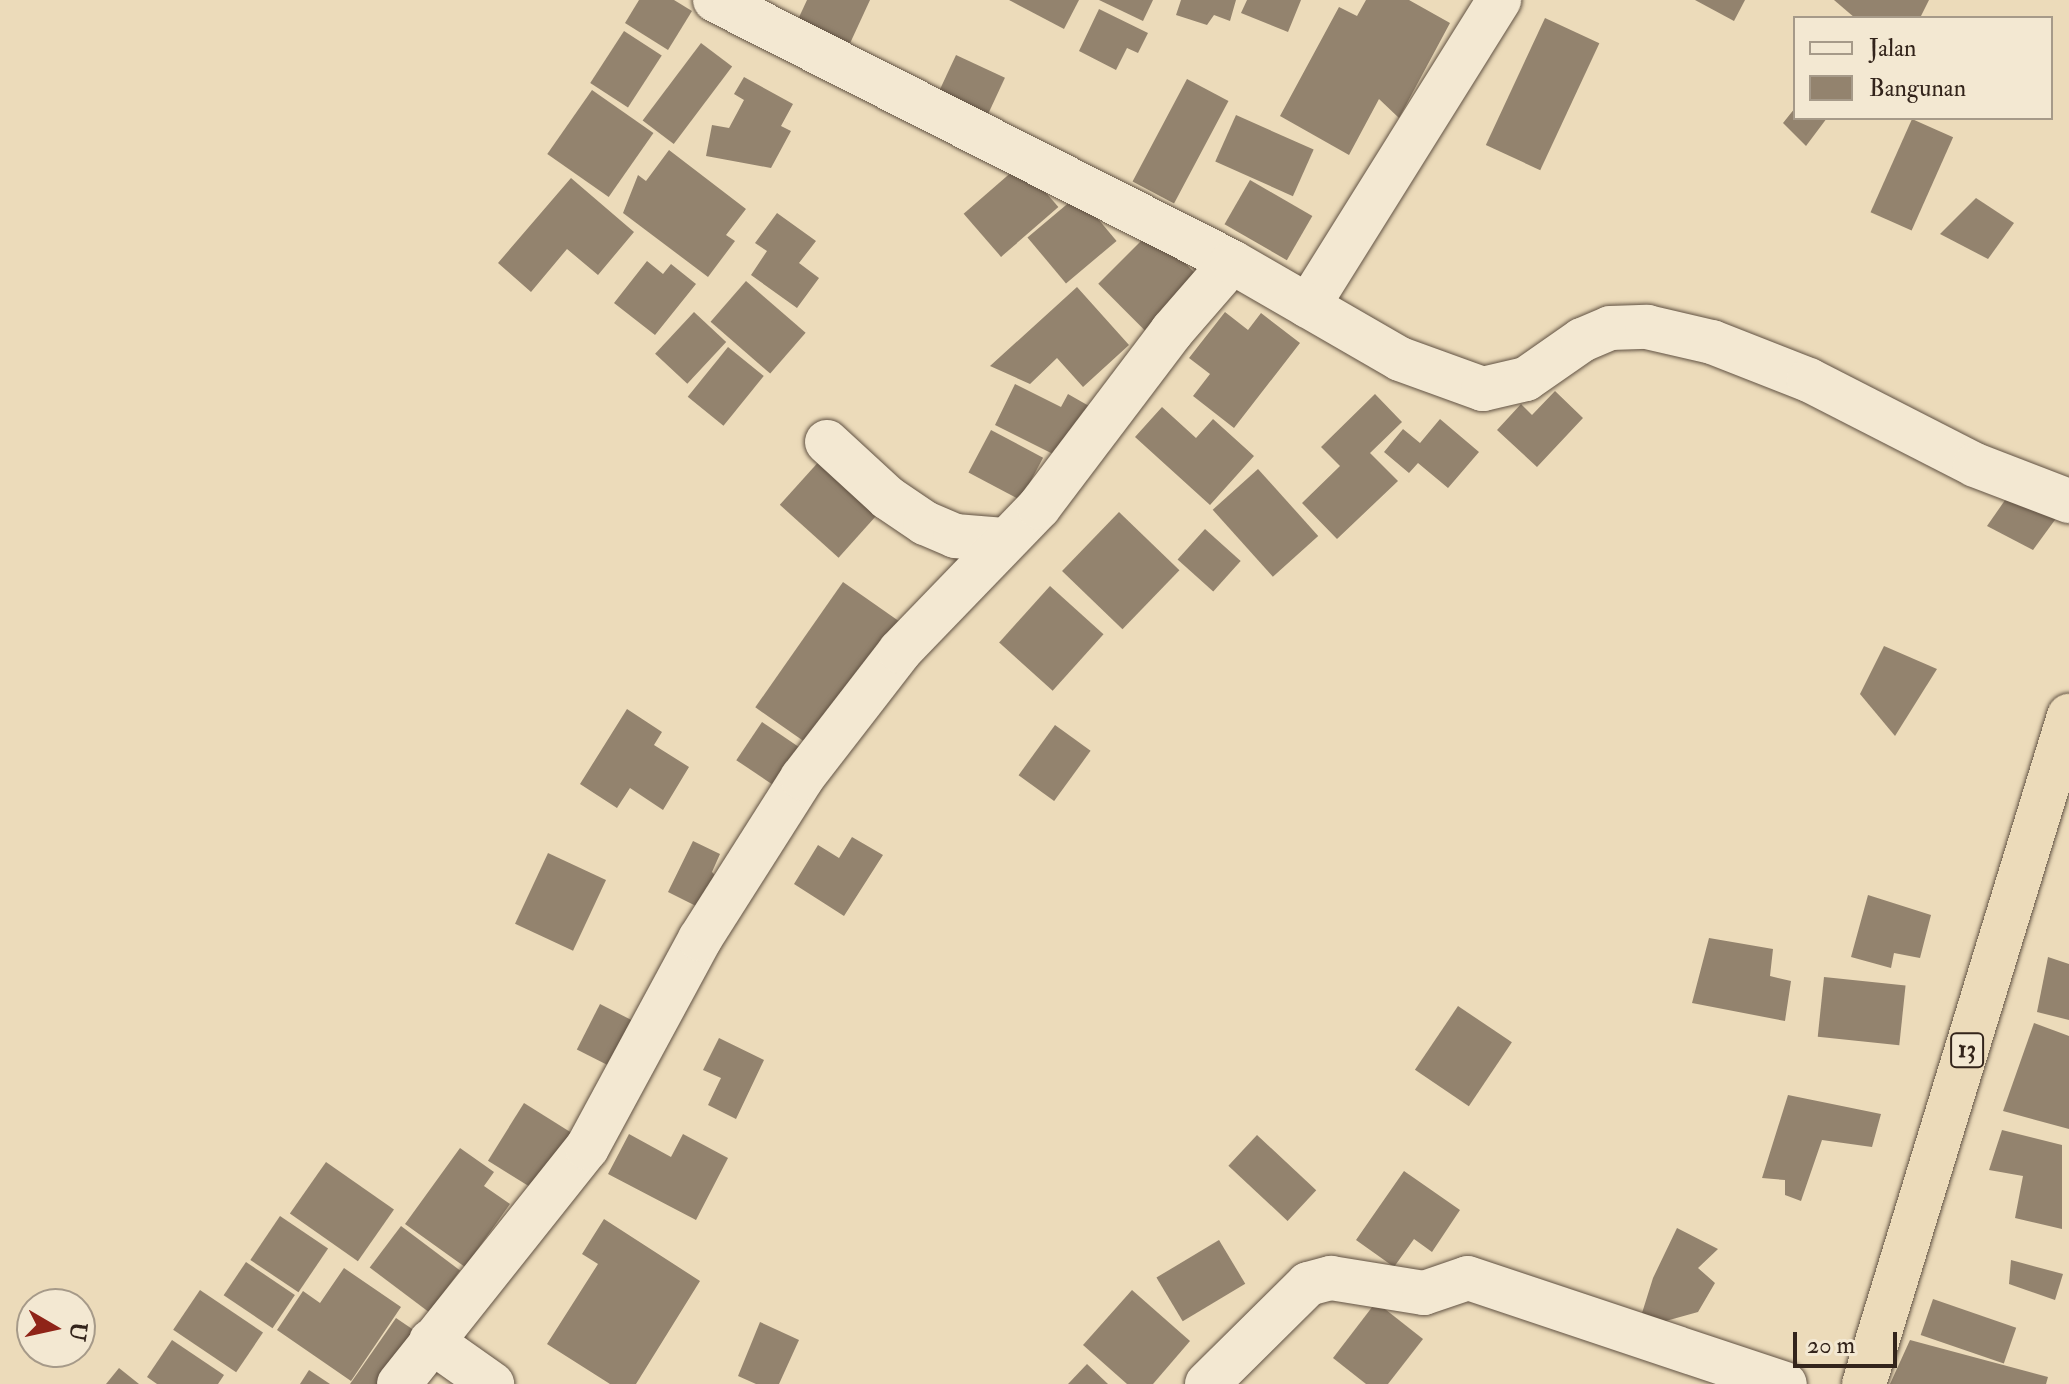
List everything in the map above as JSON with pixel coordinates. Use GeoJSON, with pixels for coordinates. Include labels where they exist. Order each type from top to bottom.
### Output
{"type":"FeatureCollection","features":[{"type":"Feature","properties":{"kind":"highway","name":"13"},"geometry":{"type":"LineString","coordinates":[[1864,1384],[2069,716]]}},
{"type":"Feature","properties":{"kind":"street"},"geometry":{"type":"LineString","coordinates":[[715,0],[1232,262],[1432,375],[1483,389],[1526,379],[1582,340],[1610,328],[1647,327],[1712,342],[1809,380],[1871,416],[1975,465],[2069,501]]}},
{"type":"Feature","properties":{"kind":"street"},"geometry":{"type":"LineString","coordinates":[[1308,306],[1499,0]]}},
{"type":"Feature","properties":{"kind":"street"},"geometry":{"type":"LineString","coordinates":[[399,1384],[587,1148],[700,939],[802,778],[900,651],[1039,507],[1172,331],[1232,262]]}},
{"type":"Feature","properties":{"kind":"street"},"geometry":{"type":"LineString","coordinates":[[827,442],[888,498],[925,523],[955,536],[1004,540]]}},
{"type":"Feature","properties":{"kind":"street"},"geometry":{"type":"LineString","coordinates":[[1207,1384],[1308,1284],[1331,1278],[1424,1293],[1468,1278],[1785,1384]]}},
{"type":"Feature","properties":{"kind":"street"},"geometry":{"type":"LineString","coordinates":[[431,1341],[492,1384]]}},
{"type":"Feature","properties":{"kind":"building"},"geometry":{"type":"Polygon","coordinates":[[[639,0],[674,0],[692,11],[668,50],[625,23],[639,0]]]}},
{"type":"Feature","properties":{"kind":"building"},"geometry":{"type":"Polygon","coordinates":[[[807,0],[870,0],[846,52],[794,28],[807,0]]]}},
{"type":"Feature","properties":{"kind":"building"},"geometry":{"type":"Polygon","coordinates":[[[1009,0],[1079,0],[1064,29],[1009,0]]]}},
{"type":"Feature","properties":{"kind":"building"},"geometry":{"type":"Polygon","coordinates":[[[1099,0],[1153,0],[1143,21],[1099,0]]]}},
{"type":"Feature","properties":{"kind":"building"},"geometry":{"type":"Polygon","coordinates":[[[1181,0],[1236,0],[1230,21],[1214,15],[1207,25],[1176,15],[1181,0]]]}},
{"type":"Feature","properties":{"kind":"building"},"geometry":{"type":"Polygon","coordinates":[[[1247,0],[1301,0],[1288,32],[1241,13],[1247,0]]]}},
{"type":"Feature","properties":{"kind":"building"},"geometry":{"type":"Polygon","coordinates":[[[1366,0],[1409,0],[1450,23],[1399,118],[1379,99],[1349,155],[1280,116],[1339,7],[1357,16],[1366,0]]]}},
{"type":"Feature","properties":{"kind":"building"},"geometry":{"type":"Polygon","coordinates":[[[1695,0],[1745,0],[1734,21],[1695,0]]]}},
{"type":"Feature","properties":{"kind":"building"},"geometry":{"type":"Polygon","coordinates":[[[1834,0],[1929,0],[1921,16],[1853,16],[1834,0]]]}},
{"type":"Feature","properties":{"kind":"building"},"geometry":{"type":"Polygon","coordinates":[[[1099,9],[1148,33],[1138,53],[1127,48],[1116,70],[1079,51],[1099,9]]]}},
{"type":"Feature","properties":{"kind":"building"},"geometry":{"type":"Polygon","coordinates":[[[1545,18],[1599,43],[1540,170],[1486,145],[1545,18]]]}},
{"type":"Feature","properties":{"kind":"building"},"geometry":{"type":"Polygon","coordinates":[[[624,31],[662,56],[628,108],[590,83],[624,31]]]}},
{"type":"Feature","properties":{"kind":"building"},"geometry":{"type":"Polygon","coordinates":[[[701,43],[732,66],[674,144],[643,120],[701,43]]]}},
{"type":"Feature","properties":{"kind":"building"},"geometry":{"type":"Polygon","coordinates":[[[956,55],[1005,78],[984,123],[935,100],[956,55]]]}},
{"type":"Feature","properties":{"kind":"building"},"geometry":{"type":"Polygon","coordinates":[[[744,77],[793,104],[781,126],[791,131],[771,168],[706,156],[712,125],[729,128],[744,100],[734,94],[744,77]]]}},
{"type":"Feature","properties":{"kind":"building"},"geometry":{"type":"Polygon","coordinates":[[[1187,79],[1228,101],[1174,203],[1133,181],[1187,79]]]}},
{"type":"Feature","properties":{"kind":"building"},"geometry":{"type":"Polygon","coordinates":[[[592,90],[653,133],[609,197],[547,154],[592,90]]]}},
{"type":"Feature","properties":{"kind":"building"},"geometry":{"type":"Polygon","coordinates":[[[1793,110],[1793,120],[1826,120],[1806,146],[1783,123],[1793,110]]]}},
{"type":"Feature","properties":{"kind":"building"},"geometry":{"type":"Polygon","coordinates":[[[1236,115],[1314,150],[1293,196],[1215,162],[1236,115]]]}},
{"type":"Feature","properties":{"kind":"building"},"geometry":{"type":"Polygon","coordinates":[[[1912,120],[1914,120],[1953,137],[1912,230],[1871,212],[1912,120]]]}},
{"type":"Feature","properties":{"kind":"building"},"geometry":{"type":"Polygon","coordinates":[[[669,150],[746,209],[726,235],[735,241],[708,277],[623,213],[638,175],[646,181],[669,150]]]}},
{"type":"Feature","properties":{"kind":"building"},"geometry":{"type":"Polygon","coordinates":[[[1021,164],[1058,207],[1001,257],[964,214],[1021,164]]]}},
{"type":"Feature","properties":{"kind":"building"},"geometry":{"type":"Polygon","coordinates":[[[571,178],[634,232],[598,275],[567,249],[531,292],[498,263],[571,178]]]}},
{"type":"Feature","properties":{"kind":"building"},"geometry":{"type":"Polygon","coordinates":[[[1250,180],[1312,216],[1287,260],[1224,224],[1250,180]]]}},
{"type":"Feature","properties":{"kind":"building"},"geometry":{"type":"Polygon","coordinates":[[[1078,195],[1117,241],[1066,283],[1027,237],[1078,195]]]}},
{"type":"Feature","properties":{"kind":"building"},"geometry":{"type":"Polygon","coordinates":[[[1976,198],[2014,223],[1988,259],[1940,234],[1976,198]]]}},
{"type":"Feature","properties":{"kind":"building"},"geometry":{"type":"Polygon","coordinates":[[[777,213],[816,241],[799,263],[819,278],[797,308],[751,275],[767,251],[755,243],[777,213]]]}},
{"type":"Feature","properties":{"kind":"building"},"geometry":{"type":"Polygon","coordinates":[[[1152,230],[1203,281],[1149,335],[1098,284],[1152,230]]]}},
{"type":"Feature","properties":{"kind":"building"},"geometry":{"type":"Polygon","coordinates":[[[647,261],[663,274],[671,264],[696,284],[655,335],[614,303],[647,261]]]}},
{"type":"Feature","properties":{"kind":"building"},"geometry":{"type":"Polygon","coordinates":[[[746,281],[806,333],[770,374],[711,322],[746,281]]]}},
{"type":"Feature","properties":{"kind":"building"},"geometry":{"type":"Polygon","coordinates":[[[1077,287],[1129,345],[1083,387],[1057,358],[1030,384],[990,366],[1077,287]]]}},
{"type":"Feature","properties":{"kind":"building"},"geometry":{"type":"Polygon","coordinates":[[[694,312],[726,342],[687,384],[655,354],[694,312]]]}},
{"type":"Feature","properties":{"kind":"building"},"geometry":{"type":"Polygon","coordinates":[[[1225,312],[1248,330],[1261,313],[1300,343],[1234,428],[1193,396],[1210,374],[1189,358],[1225,312]]]}},
{"type":"Feature","properties":{"kind":"building"},"geometry":{"type":"Polygon","coordinates":[[[728,347],[764,376],[723,426],[688,397],[728,347]]]}},
{"type":"Feature","properties":{"kind":"building"},"geometry":{"type":"Polygon","coordinates":[[[1015,384],[1061,407],[1068,394],[1089,406],[1063,459],[995,425],[1015,384]]]}},
{"type":"Feature","properties":{"kind":"building"},"geometry":{"type":"Polygon","coordinates":[[[1555,391],[1583,418],[1537,467],[1497,430],[1521,404],[1532,415],[1555,391]]]}},
{"type":"Feature","properties":{"kind":"building"},"geometry":{"type":"Polygon","coordinates":[[[1375,394],[1402,422],[1370,453],[1398,481],[1337,539],[1302,503],[1340,466],[1321,447],[1375,394]]]}},
{"type":"Feature","properties":{"kind":"building"},"geometry":{"type":"Polygon","coordinates":[[[1162,407],[1196,438],[1213,419],[1254,456],[1210,505],[1135,437],[1162,407]]]}},
{"type":"Feature","properties":{"kind":"building"},"geometry":{"type":"Polygon","coordinates":[[[1440,419],[1479,452],[1448,488],[1418,463],[1409,473],[1384,452],[1403,429],[1420,443],[1440,419]]]}},
{"type":"Feature","properties":{"kind":"building"},"geometry":{"type":"Polygon","coordinates":[[[991,430],[1043,458],[1021,500],[968,472],[991,430]]]}},
{"type":"Feature","properties":{"kind":"building"},"geometry":{"type":"Polygon","coordinates":[[[822,458],[881,511],[839,558],[780,505],[822,458]]]}},
{"type":"Feature","properties":{"kind":"building"},"geometry":{"type":"Polygon","coordinates":[[[1258,469],[1318,536],[1273,577],[1213,510],[1258,469]]]}},
{"type":"Feature","properties":{"kind":"building"},"geometry":{"type":"Polygon","coordinates":[[[2010,493],[2060,513],[2033,550],[1987,526],[2010,493]]]}},
{"type":"Feature","properties":{"kind":"building"},"geometry":{"type":"Polygon","coordinates":[[[1119,512],[1179,570],[1122,629],[1062,571],[1119,512]]]}},
{"type":"Feature","properties":{"kind":"building"},"geometry":{"type":"Polygon","coordinates":[[[1205,529],[1241,561],[1213,592],[1178,559],[1205,529]]]}},
{"type":"Feature","properties":{"kind":"building"},"geometry":{"type":"Polygon","coordinates":[[[843,582],[904,625],[817,750],[755,707],[843,582]]]}},
{"type":"Feature","properties":{"kind":"building"},"geometry":{"type":"Polygon","coordinates":[[[1050,586],[1104,634],[1053,691],[999,642],[1050,586]]]}},
{"type":"Feature","properties":{"kind":"building"},"geometry":{"type":"Polygon","coordinates":[[[1884,646],[1937,669],[1895,736],[1860,694],[1884,646]]]}},
{"type":"Feature","properties":{"kind":"building"},"geometry":{"type":"Polygon","coordinates":[[[627,709],[662,732],[654,745],[689,767],[663,810],[630,788],[617,808],[580,784],[627,709]]]}},
{"type":"Feature","properties":{"kind":"building"},"geometry":{"type":"Polygon","coordinates":[[[762,722],[806,752],[780,790],[736,760],[762,722]]]}},
{"type":"Feature","properties":{"kind":"building"},"geometry":{"type":"Polygon","coordinates":[[[1055,725],[1091,751],[1054,801],[1019,775],[1055,725]]]}},
{"type":"Feature","properties":{"kind":"building"},"geometry":{"type":"Polygon","coordinates":[[[852,837],[883,855],[844,916],[794,884],[818,845],[839,858],[852,837]]]}},
{"type":"Feature","properties":{"kind":"building"},"geometry":{"type":"Polygon","coordinates":[[[693,841],[720,854],[712,872],[724,885],[710,913],[668,892],[693,841]]]}},
{"type":"Feature","properties":{"kind":"building"},"geometry":{"type":"Polygon","coordinates":[[[548,853],[606,880],[573,951],[515,924],[548,853]]]}},
{"type":"Feature","properties":{"kind":"building"},"geometry":{"type":"Polygon","coordinates":[[[1868,895],[1931,915],[1920,958],[1894,953],[1891,968],[1851,957],[1868,895]]]}},
{"type":"Feature","properties":{"kind":"building"},"geometry":{"type":"Polygon","coordinates":[[[1709,938],[1773,949],[1770,976],[1791,981],[1785,1021],[1692,1003],[1709,938]]]}},
{"type":"Feature","properties":{"kind":"building"},"geometry":{"type":"Polygon","coordinates":[[[2048,957],[2069,964],[2069,1020],[2037,1012],[2048,957]]]}},
{"type":"Feature","properties":{"kind":"building"},"geometry":{"type":"Polygon","coordinates":[[[1824,977],[1906,986],[1899,1045],[1818,1037],[1824,977]]]}},
{"type":"Feature","properties":{"kind":"building"},"geometry":{"type":"Polygon","coordinates":[[[600,1004],[645,1027],[622,1073],[577,1049],[600,1004]]]}},
{"type":"Feature","properties":{"kind":"building"},"geometry":{"type":"Polygon","coordinates":[[[1458,1006],[1512,1042],[1469,1106],[1415,1070],[1458,1006]]]}},
{"type":"Feature","properties":{"kind":"building"},"geometry":{"type":"Polygon","coordinates":[[[2034,1023],[2069,1036],[2069,1129],[2003,1111],[2034,1023]]]}},
{"type":"Feature","properties":{"kind":"building"},"geometry":{"type":"Polygon","coordinates":[[[719,1038],[764,1060],[736,1119],[708,1105],[721,1078],[703,1070],[719,1038]]]}},
{"type":"Feature","properties":{"kind":"building"},"geometry":{"type":"Polygon","coordinates":[[[1788,1095],[1881,1114],[1872,1147],[1822,1140],[1801,1201],[1785,1195],[1785,1180],[1762,1178],[1788,1095]]]}},
{"type":"Feature","properties":{"kind":"building"},"geometry":{"type":"Polygon","coordinates":[[[524,1103],[578,1137],[542,1195],[488,1161],[524,1103]]]}},
{"type":"Feature","properties":{"kind":"building"},"geometry":{"type":"Polygon","coordinates":[[[2002,1130],[2062,1145],[2062,1229],[2015,1218],[2023,1176],[1989,1170],[2002,1130]]]}},
{"type":"Feature","properties":{"kind":"building"},"geometry":{"type":"Polygon","coordinates":[[[629,1134],[671,1157],[683,1134],[728,1158],[696,1220],[608,1174],[629,1134]]]}},
{"type":"Feature","properties":{"kind":"building"},"geometry":{"type":"Polygon","coordinates":[[[1257,1135],[1316,1190],[1288,1221],[1228,1166],[1257,1135]]]}},
{"type":"Feature","properties":{"kind":"building"},"geometry":{"type":"Polygon","coordinates":[[[460,1148],[494,1172],[484,1186],[510,1204],[465,1267],[405,1224],[460,1148]]]}},
{"type":"Feature","properties":{"kind":"building"},"geometry":{"type":"Polygon","coordinates":[[[326,1162],[394,1210],[358,1261],[290,1214],[326,1162]]]}},
{"type":"Feature","properties":{"kind":"building"},"geometry":{"type":"Polygon","coordinates":[[[1404,1171],[1460,1210],[1432,1252],[1414,1239],[1394,1267],[1356,1240],[1404,1171]]]}},
{"type":"Feature","properties":{"kind":"building"},"geometry":{"type":"Polygon","coordinates":[[[280,1216],[328,1248],[298,1292],[250,1260],[280,1216]]]}},
{"type":"Feature","properties":{"kind":"building"},"geometry":{"type":"Polygon","coordinates":[[[604,1219],[700,1281],[636,1384],[610,1384],[547,1344],[598,1264],[582,1254],[604,1219]]]}},
{"type":"Feature","properties":{"kind":"building"},"geometry":{"type":"Polygon","coordinates":[[[401,1226],[460,1271],[429,1312],[370,1268],[401,1226]]]}},
{"type":"Feature","properties":{"kind":"building"},"geometry":{"type":"Polygon","coordinates":[[[1677,1228],[1718,1249],[1698,1268],[1715,1283],[1698,1312],[1637,1329],[1653,1278],[1677,1228]]]}},
{"type":"Feature","properties":{"kind":"building"},"geometry":{"type":"Polygon","coordinates":[[[1219,1240],[1245,1284],[1183,1321],[1156,1278],[1219,1240]]]}},
{"type":"Feature","properties":{"kind":"building"},"geometry":{"type":"Polygon","coordinates":[[[2011,1260],[2063,1274],[2055,1300],[2009,1284],[2011,1260]]]}},
{"type":"Feature","properties":{"kind":"building"},"geometry":{"type":"Polygon","coordinates":[[[246,1262],[295,1295],[273,1328],[224,1295],[246,1262]]]}},
{"type":"Feature","properties":{"kind":"building"},"geometry":{"type":"Polygon","coordinates":[[[344,1268],[401,1307],[351,1381],[277,1330],[303,1291],[320,1303],[344,1268]]]}},
{"type":"Feature","properties":{"kind":"building"},"geometry":{"type":"Polygon","coordinates":[[[200,1290],[263,1332],[236,1372],[173,1330],[200,1290]]]}},
{"type":"Feature","properties":{"kind":"building"},"geometry":{"type":"Polygon","coordinates":[[[1132,1290],[1190,1341],[1153,1384],[1127,1384],[1083,1345],[1132,1290]]]}},
{"type":"Feature","properties":{"kind":"building"},"geometry":{"type":"Polygon","coordinates":[[[1933,1299],[2016,1328],[2004,1364],[1921,1335],[1933,1299]]]}},
{"type":"Feature","properties":{"kind":"building"},"geometry":{"type":"Polygon","coordinates":[[[1376,1302],[1423,1339],[1388,1384],[1366,1384],[1333,1358],[1376,1302]]]}},
{"type":"Feature","properties":{"kind":"building"},"geometry":{"type":"Polygon","coordinates":[[[396,1318],[424,1337],[392,1384],[350,1384],[396,1318]]]}},
{"type":"Feature","properties":{"kind":"building"},"geometry":{"type":"Polygon","coordinates":[[[760,1322],[799,1340],[779,1384],[756,1384],[738,1376],[760,1322]]]}},
{"type":"Feature","properties":{"kind":"building"},"geometry":{"type":"Polygon","coordinates":[[[172,1340],[224,1375],[218,1384],[157,1384],[147,1377],[172,1340]]]}},
{"type":"Feature","properties":{"kind":"building"},"geometry":{"type":"Polygon","coordinates":[[[1910,1340],[2048,1377],[2046,1384],[1890,1384],[1910,1340]]]}},
{"type":"Feature","properties":{"kind":"building"},"geometry":{"type":"Polygon","coordinates":[[[1087,1364],[1108,1384],[1068,1384],[1087,1364]]]}},
{"type":"Feature","properties":{"kind":"building"},"geometry":{"type":"Polygon","coordinates":[[[119,1368],[139,1384],[106,1384],[119,1368]]]}},
{"type":"Feature","properties":{"kind":"building"},"geometry":{"type":"Polygon","coordinates":[[[309,1370],[330,1384],[300,1384],[309,1370]]]}}]}
